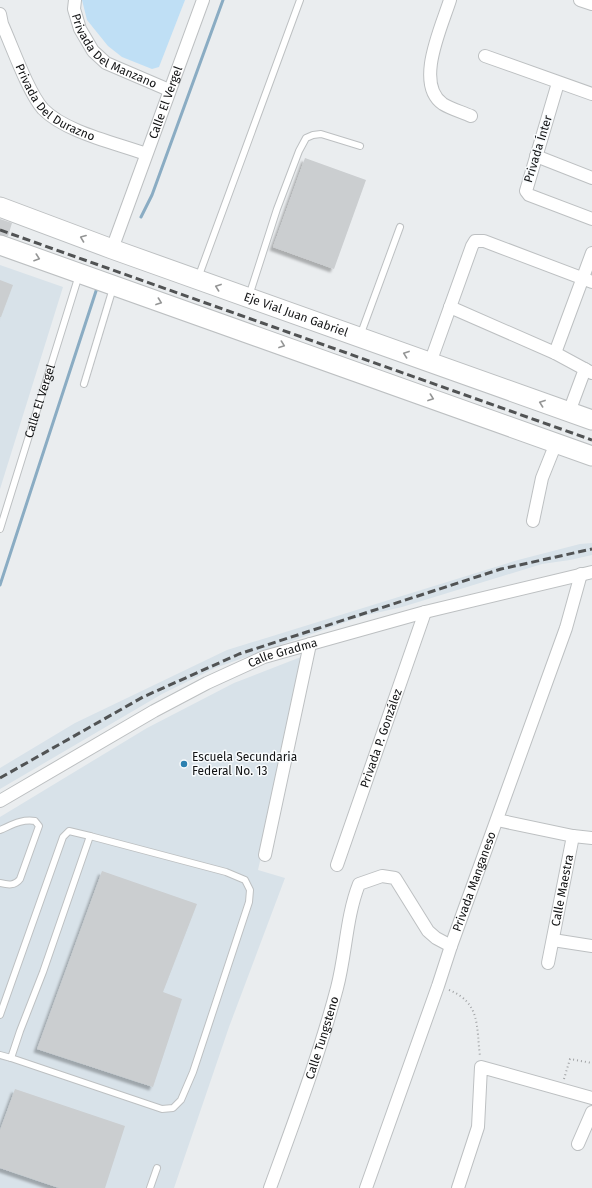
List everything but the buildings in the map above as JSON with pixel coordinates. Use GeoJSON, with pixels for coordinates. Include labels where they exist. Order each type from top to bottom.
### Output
{"type":"FeatureCollection","features":[{"type":"Feature","properties":{"kind":"main road","name":"Eje Vial Juan Gabriel"},"geometry":{"type":"LineString","coordinates":[[0,207],[197,280],[592,420]]}},
{"type":"Feature","properties":{"kind":"main road"},"geometry":{"type":"LineString","coordinates":[[0,245],[592,456]]}},
{"type":"Feature","properties":{"kind":"street","name":"Privada Del Manzano"},"geometry":{"type":"LineString","coordinates":[[75,0],[74,9],[80,29],[93,51],[106,63],[169,90]]}},
{"type":"Feature","properties":{"kind":"street","name":"Calle El Vergel"},"geometry":{"type":"LineString","coordinates":[[112,249],[203,0]]}},
{"type":"Feature","properties":{"kind":"street"},"geometry":{"type":"LineString","coordinates":[[450,0],[429,66],[430,86],[442,103],[471,116]]}},
{"type":"Feature","properties":{"kind":"street"},"geometry":{"type":"LineString","coordinates":[[580,0],[592,4]]}},
{"type":"Feature","properties":{"kind":"street","name":"Privada Del Durazno"},"geometry":{"type":"LineString","coordinates":[[0,14],[2,24],[33,92],[43,108],[61,123],[146,154]]}},
{"type":"Feature","properties":{"kind":"street"},"geometry":{"type":"LineString","coordinates":[[485,56],[592,94]]}},
{"type":"Feature","properties":{"kind":"street","name":"Privada Ínter"},"geometry":{"type":"LineString","coordinates":[[558,83],[526,188],[527,193],[592,219]]}},
{"type":"Feature","properties":{"kind":"street"},"geometry":{"type":"LineString","coordinates":[[536,156],[592,178]]}},
{"type":"Feature","properties":{"kind":"street"},"geometry":{"type":"LineString","coordinates":[[430,363],[472,246],[476,241],[484,241],[588,280]]}},
{"type":"Feature","properties":{"kind":"street"},"geometry":{"type":"LineString","coordinates":[[555,353],[588,280],[592,253]]}},
{"type":"Feature","properties":{"kind":"street"},"geometry":{"type":"LineString","coordinates":[[450,307],[555,353],[588,371],[569,412]]}},
{"type":"Feature","properties":{"kind":"street"},"geometry":{"type":"LineString","coordinates":[[533,521],[542,478],[556,443]]}},
{"type":"Feature","properties":{"kind":"street","name":"Calle Gradma"},"geometry":{"type":"LineString","coordinates":[[0,801],[154,711],[264,657],[425,612],[586,573]]}},
{"type":"Feature","properties":{"kind":"street","name":"Privada Manganeso"},"geometry":{"type":"LineString","coordinates":[[366,1188],[451,946],[586,573]]}},
{"type":"Feature","properties":{"kind":"street","name":"Privada P. González"},"geometry":{"type":"LineString","coordinates":[[337,865],[425,612]]}},
{"type":"Feature","properties":{"kind":"street"},"geometry":{"type":"LineString","coordinates":[[265,855],[310,644]]}},
{"type":"Feature","properties":{"kind":"street"},"geometry":{"type":"LineString","coordinates":[[497,820],[573,836],[592,838]]}},
{"type":"Feature","properties":{"kind":"street","name":"Calle Maestra"},"geometry":{"type":"LineString","coordinates":[[548,963],[573,836]]}},
{"type":"Feature","properties":{"kind":"street","name":"Calle Tungsteno"},"geometry":{"type":"LineString","coordinates":[[270,1188],[312,1074],[330,1015],[341,974],[346,935],[359,884],[382,876],[395,878],[428,930],[436,938],[451,946]]}},
{"type":"Feature","properties":{"kind":"street"},"geometry":{"type":"LineString","coordinates":[[553,940],[592,946]]}},
{"type":"Feature","properties":{"kind":"street"},"geometry":{"type":"LineString","coordinates":[[458,1188],[478,1127],[481,1068],[592,1098]]}},
{"type":"Feature","properties":{"kind":"street"},"geometry":{"type":"LineString","coordinates":[[578,1144],[592,1112]]}},
{"type":"Feature","properties":{"kind":"lane"},"geometry":{"type":"LineString","coordinates":[[197,280],[300,0]]}},
{"type":"Feature","properties":{"kind":"lane"},"geometry":{"type":"LineString","coordinates":[[248,298],[277,209],[299,151],[306,138],[321,134],[360,146]]}},
{"type":"Feature","properties":{"kind":"lane"},"geometry":{"type":"LineString","coordinates":[[360,338],[400,227]]}},
{"type":"Feature","properties":{"kind":"lane","name":"Calle El Vergel"},"geometry":{"type":"LineString","coordinates":[[0,529],[80,273]]}},
{"type":"Feature","properties":{"kind":"lane"},"geometry":{"type":"LineString","coordinates":[[84,384],[114,286]]}},
{"type":"Feature","properties":{"kind":"lane"},"geometry":{"type":"LineString","coordinates":[[0,830],[18,822],[27,820],[35,820],[39,826],[20,879],[13,885],[0,883]]}},
{"type":"Feature","properties":{"kind":"lane"},"geometry":{"type":"LineString","coordinates":[[0,1016],[63,837],[69,831],[226,872],[245,880],[250,890],[249,902],[236,945],[193,1072],[180,1100],[173,1108],[162,1109],[0,1055]]}},
{"type":"Feature","properties":{"kind":"lane"},"geometry":{"type":"LineString","coordinates":[[11,1058],[44,972],[90,836]]}},
{"type":"Feature","properties":{"kind":"lane"},"geometry":{"type":"LineString","coordinates":[[150,1188],[157,1168]]}},
{"type":"Feature","properties":{"kind":"path"},"geometry":{"type":"LineString","coordinates":[[438,986],[462,996],[474,1010],[481,1068]]}},
{"type":"Feature","properties":{"kind":"path"},"geometry":{"type":"LineString","coordinates":[[561,1090],[570,1059],[592,1063]]}},
{"type":"Feature","properties":{"kind":"shaded area"},"geometry":{"type":"Polygon","coordinates":[[[82,0],[185,0],[159,67],[152,69],[122,57],[108,46],[87,20],[82,0]]]}},
{"type":"Feature","properties":{"kind":"shaded area"},"geometry":{"type":"Polygon","coordinates":[[[0,265],[63,287],[0,489],[0,265]]]}},
{"type":"Feature","properties":{"kind":"shaded area"},"geometry":{"type":"Polygon","coordinates":[[[592,543],[592,555],[542,564],[402,607],[363,616],[215,668],[162,694],[0,789],[0,768],[75,723],[227,650],[518,560],[580,544],[592,543]]]}},
{"type":"Feature","properties":{"kind":"shaded area"},"geometry":{"type":"Polygon","coordinates":[[[306,655],[258,870],[285,878],[229,1027],[174,1188],[0,1188],[0,817],[147,728],[234,683],[306,655]]]}},
{"type":"Feature","properties":{"kind":"waterway"},"geometry":{"type":"LineString","coordinates":[[141,217],[152,195],[223,0]]}},
{"type":"Feature","properties":{"kind":"waterway"},"geometry":{"type":"LineString","coordinates":[[0,585],[97,288]]}},
{"type":"Feature","properties":{"kind":"railway"},"geometry":{"type":"LineString","coordinates":[[0,230],[592,440]]}},
{"type":"Feature","properties":{"kind":"railway"},"geometry":{"type":"LineString","coordinates":[[0,778],[143,697],[239,654],[501,569],[592,549]]}},
{"type":"Feature","properties":{"kind":"place","name":"Escuela Secundaria Federal No. 13"},"geometry":{"type":"Point","coordinates":[184,764]}}]}
